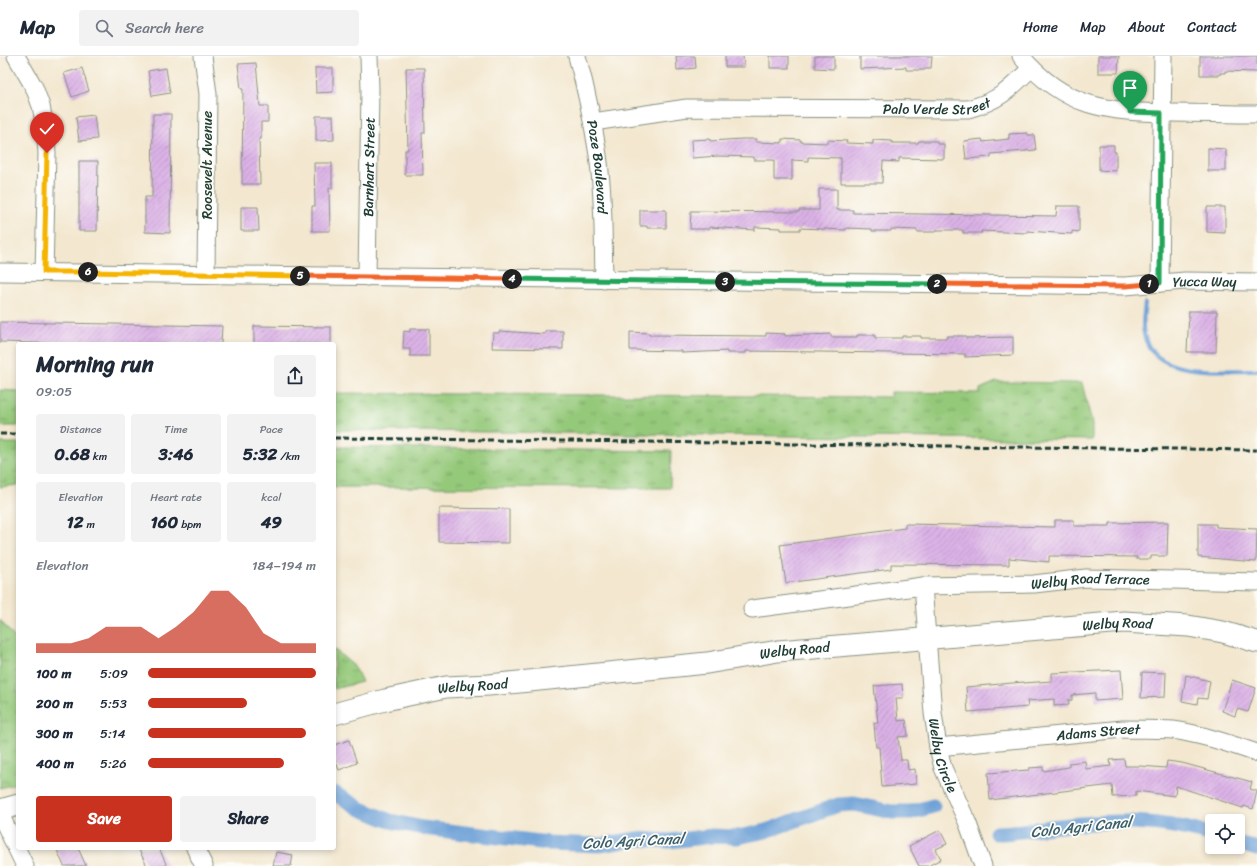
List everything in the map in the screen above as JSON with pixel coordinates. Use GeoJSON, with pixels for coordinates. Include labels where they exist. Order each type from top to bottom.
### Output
{"type":"FeatureCollection","features":[{"type":"Feature","properties":{"kind":"street"},"geometry":{"type":"LineString","coordinates":[[16,56],[34,87],[41,106],[44,127],[47,153],[44,272]]}},
{"type":"Feature","properties":{"kind":"street","name":"Roosevelt Avenue"},"geometry":{"type":"LineString","coordinates":[[203,56],[208,94],[206,274]]}},
{"type":"Feature","properties":{"kind":"street","name":"Barnhart Street"},"geometry":{"type":"LineString","coordinates":[[367,277],[369,56]]}},
{"type":"Feature","properties":{"kind":"street","name":"Poze Boulevard"},"geometry":{"type":"LineString","coordinates":[[577,56],[593,122],[598,156],[603,209],[604,280]]}},
{"type":"Feature","properties":{"kind":"street"},"geometry":{"type":"LineString","coordinates":[[1160,283],[1161,113],[1163,56]]}},
{"type":"Feature","properties":{"kind":"street","name":"Palo Verde Street"},"geometry":{"type":"LineString","coordinates":[[593,122],[687,108],[968,109],[988,104],[1001,96],[1026,62],[1052,86],[1084,103],[1105,109],[1130,112],[1257,114]]}},
{"type":"Feature","properties":{"kind":"street","name":"Yucca Way"},"geometry":{"type":"LineString","coordinates":[[0,272],[1125,286],[1160,283],[1257,282]]}},
{"type":"Feature","properties":{"kind":"street","name":"Welby Road Terrace"},"geometry":{"type":"LineString","coordinates":[[752,609],[923,586],[1034,584],[1086,578],[1257,582]]}},
{"type":"Feature","properties":{"kind":"street"},"geometry":{"type":"LineString","coordinates":[[923,586],[928,639]]}},
{"type":"Feature","properties":{"kind":"street","name":"Welby Road"},"geometry":{"type":"LineString","coordinates":[[336,713],[385,700],[446,687],[489,685],[707,662],[778,652],[1124,622],[1188,626],[1223,632],[1257,642]]}},
{"type":"Feature","properties":{"kind":"street","name":"Welby Circle"},"geometry":{"type":"LineString","coordinates":[[928,639],[933,713],[938,747],[943,768],[968,824],[982,866]]}},
{"type":"Feature","properties":{"kind":"street","name":"Adams Street"},"geometry":{"type":"LineString","coordinates":[[938,747],[1123,730],[1150,729],[1173,730],[1200,736],[1257,753]]}},
{"type":"Feature","properties":{"kind":"street"},"geometry":{"type":"LineString","coordinates":[[0,810],[16,806]]}},
{"type":"Feature","properties":{"kind":"street"},"geometry":{"type":"LineString","coordinates":[[0,814],[16,847]]}},
{"type":"Feature","properties":{"kind":"street"},"geometry":{"type":"LineString","coordinates":[[17,850],[25,866]]}},
{"type":"Feature","properties":{"kind":"street"},"geometry":{"type":"LineString","coordinates":[[196,850],[204,866]]}},
{"type":"Feature","properties":{"kind":"green space"},"geometry":{"type":"Polygon","coordinates":[[[996,382],[1082,383],[1092,423],[1092,440],[336,430],[336,393],[891,397],[891,392],[980,393],[980,389],[996,382]]]}},
{"type":"Feature","properties":{"kind":"green space"},"geometry":{"type":"Polygon","coordinates":[[[0,390],[16,391],[16,426],[0,426],[0,390]]]}},
{"type":"Feature","properties":{"kind":"green space"},"geometry":{"type":"Polygon","coordinates":[[[0,443],[16,443],[16,485],[0,487],[0,443]]]}},
{"type":"Feature","properties":{"kind":"green space"},"geometry":{"type":"Polygon","coordinates":[[[336,447],[671,451],[670,488],[336,487],[336,447]]]}},
{"type":"Feature","properties":{"kind":"green space"},"geometry":{"type":"Polygon","coordinates":[[[0,620],[16,638],[16,784],[0,788],[0,620]]]}},
{"type":"Feature","properties":{"kind":"green space"},"geometry":{"type":"Polygon","coordinates":[[[336,651],[355,667],[362,682],[336,688],[336,651]]]}},
{"type":"Feature","properties":{"kind":"building"},"geometry":{"type":"Polygon","coordinates":[[[676,56],[695,56],[696,68],[677,70],[676,56]]]}},
{"type":"Feature","properties":{"kind":"building"},"geometry":{"type":"Polygon","coordinates":[[[725,56],[743,56],[744,67],[725,67],[725,56]]]}},
{"type":"Feature","properties":{"kind":"building"},"geometry":{"type":"Polygon","coordinates":[[[770,56],[789,56],[789,68],[770,68],[770,56]]]}},
{"type":"Feature","properties":{"kind":"building"},"geometry":{"type":"Polygon","coordinates":[[[815,56],[834,56],[834,69],[815,68],[815,56]]]}},
{"type":"Feature","properties":{"kind":"building"},"geometry":{"type":"Polygon","coordinates":[[[860,56],[932,56],[931,68],[925,68],[925,70],[906,70],[906,67],[860,69],[860,56]]]}},
{"type":"Feature","properties":{"kind":"building"},"geometry":{"type":"Polygon","coordinates":[[[1098,56],[1119,56],[1118,73],[1098,73],[1098,56]]]}},
{"type":"Feature","properties":{"kind":"building"},"geometry":{"type":"Polygon","coordinates":[[[1200,56],[1257,56],[1257,72],[1225,71],[1225,73],[1220,73],[1220,75],[1200,75],[1200,56]]]}},
{"type":"Feature","properties":{"kind":"building"},"geometry":{"type":"Polygon","coordinates":[[[256,63],[260,106],[268,106],[268,122],[261,122],[261,139],[259,139],[260,184],[242,184],[243,89],[241,89],[238,64],[256,63]]]}},
{"type":"Feature","properties":{"kind":"building"},"geometry":{"type":"Polygon","coordinates":[[[82,68],[89,91],[72,97],[64,73],[82,68]]]}},
{"type":"Feature","properties":{"kind":"building"},"geometry":{"type":"Polygon","coordinates":[[[166,68],[170,93],[152,96],[148,71],[166,68]]]}},
{"type":"Feature","properties":{"kind":"building"},"geometry":{"type":"Polygon","coordinates":[[[315,68],[333,68],[333,92],[316,93],[315,68]]]}},
{"type":"Feature","properties":{"kind":"building"},"geometry":{"type":"Polygon","coordinates":[[[406,68],[424,68],[425,133],[422,133],[423,175],[405,175],[405,150],[408,150],[406,68]]]}},
{"type":"Feature","properties":{"kind":"building"},"geometry":{"type":"Polygon","coordinates":[[[153,114],[171,114],[170,233],[145,232],[145,197],[152,197],[153,114]]]}},
{"type":"Feature","properties":{"kind":"building"},"geometry":{"type":"Polygon","coordinates":[[[94,115],[97,139],[79,141],[76,117],[94,115]]]}},
{"type":"Feature","properties":{"kind":"building"},"geometry":{"type":"Polygon","coordinates":[[[316,116],[333,116],[334,140],[316,141],[316,116]]]}},
{"type":"Feature","properties":{"kind":"building"},"geometry":{"type":"Polygon","coordinates":[[[1027,133],[1028,135],[1034,135],[1036,150],[991,154],[991,157],[966,159],[964,141],[982,139],[983,142],[1009,139],[1009,134],[1027,133]]]}},
{"type":"Feature","properties":{"kind":"building"},"geometry":{"type":"Polygon","coordinates":[[[710,139],[710,141],[756,139],[756,142],[782,143],[782,139],[801,140],[801,142],[828,143],[828,140],[847,141],[846,143],[873,144],[873,140],[892,141],[892,143],[937,141],[937,144],[944,144],[944,159],[899,158],[899,162],[883,161],[882,183],[841,183],[841,158],[808,157],[808,161],[792,160],[792,180],[774,180],[774,160],[754,160],[754,157],[718,156],[692,158],[691,140],[710,139]]]}},
{"type":"Feature","properties":{"kind":"building"},"geometry":{"type":"Polygon","coordinates":[[[1099,145],[1114,145],[1114,152],[1116,152],[1116,171],[1099,170],[1099,145]]]}},
{"type":"Feature","properties":{"kind":"building"},"geometry":{"type":"Polygon","coordinates":[[[1208,148],[1226,149],[1226,171],[1208,171],[1208,148]]]}},
{"type":"Feature","properties":{"kind":"building"},"geometry":{"type":"Polygon","coordinates":[[[79,161],[98,161],[97,231],[79,231],[79,161]]]}},
{"type":"Feature","properties":{"kind":"building"},"geometry":{"type":"Polygon","coordinates":[[[314,163],[332,163],[332,188],[329,188],[330,231],[312,231],[312,206],[315,206],[314,163]]]}},
{"type":"Feature","properties":{"kind":"building"},"geometry":{"type":"Polygon","coordinates":[[[819,189],[837,189],[837,210],[853,210],[853,213],[1056,216],[1057,206],[1079,206],[1079,232],[1072,231],[1072,234],[1027,231],[1027,233],[981,231],[982,233],[963,233],[963,230],[917,232],[917,230],[891,229],[891,231],[872,231],[872,229],[846,228],[846,230],[800,228],[800,230],[781,230],[781,228],[755,227],[755,230],[709,227],[709,229],[690,229],[691,211],[799,212],[799,210],[819,210],[819,189]]]}},
{"type":"Feature","properties":{"kind":"building"},"geometry":{"type":"Polygon","coordinates":[[[241,207],[258,207],[259,231],[241,231],[241,207]]]}},
{"type":"Feature","properties":{"kind":"building"},"geometry":{"type":"Polygon","coordinates":[[[1207,207],[1225,207],[1225,233],[1207,232],[1207,207]]]}},
{"type":"Feature","properties":{"kind":"building"},"geometry":{"type":"Polygon","coordinates":[[[640,210],[666,210],[666,228],[647,228],[647,226],[640,226],[640,210]]]}},
{"type":"Feature","properties":{"kind":"building"},"geometry":{"type":"Polygon","coordinates":[[[1189,311],[1217,311],[1216,352],[1187,352],[1189,311]]]}},
{"type":"Feature","properties":{"kind":"building"},"geometry":{"type":"Polygon","coordinates":[[[0,322],[222,326],[221,342],[0,342],[0,322]]]}},
{"type":"Feature","properties":{"kind":"building"},"geometry":{"type":"Polygon","coordinates":[[[254,326],[331,327],[331,342],[254,342],[254,326]]]}},
{"type":"Feature","properties":{"kind":"building"},"geometry":{"type":"Polygon","coordinates":[[[410,329],[429,329],[429,356],[410,356],[410,349],[403,349],[404,331],[410,332],[410,329]]]}},
{"type":"Feature","properties":{"kind":"building"},"geometry":{"type":"Polygon","coordinates":[[[499,331],[545,334],[545,331],[563,331],[563,349],[492,348],[493,333],[499,333],[499,331]]]}},
{"type":"Feature","properties":{"kind":"building"},"geometry":{"type":"Polygon","coordinates":[[[630,332],[649,333],[649,335],[766,336],[766,333],[785,334],[785,336],[831,334],[831,337],[857,337],[857,335],[875,335],[875,338],[902,338],[902,336],[921,336],[921,338],[947,338],[947,336],[966,336],[966,338],[1013,337],[1013,355],[965,357],[965,354],[746,351],[746,353],[727,353],[727,351],[682,353],[682,351],[630,350],[630,332]]]}},
{"type":"Feature","properties":{"kind":"building"},"geometry":{"type":"Polygon","coordinates":[[[439,508],[509,509],[509,543],[439,542],[439,508]]]}},
{"type":"Feature","properties":{"kind":"building"},"geometry":{"type":"Polygon","coordinates":[[[1055,520],[1074,520],[1074,526],[1110,526],[1110,523],[1168,522],[1167,556],[1151,556],[1151,559],[1136,559],[1137,557],[1049,556],[1049,562],[1009,558],[1009,565],[891,564],[891,569],[786,583],[780,545],[905,528],[905,524],[1055,527],[1055,520]]]}},
{"type":"Feature","properties":{"kind":"building"},"geometry":{"type":"Polygon","coordinates":[[[1198,524],[1216,524],[1216,527],[1257,529],[1256,562],[1198,557],[1198,524]]]}},
{"type":"Feature","properties":{"kind":"building"},"geometry":{"type":"Polygon","coordinates":[[[1121,670],[1123,699],[1095,701],[1095,693],[1072,695],[1072,700],[1068,700],[1069,705],[1054,706],[1054,699],[1027,701],[1028,707],[968,712],[966,687],[1052,681],[1052,673],[1121,670]]]}},
{"type":"Feature","properties":{"kind":"building"},"geometry":{"type":"Polygon","coordinates":[[[1142,672],[1166,673],[1165,697],[1141,698],[1142,672]]]}},
{"type":"Feature","properties":{"kind":"building"},"geometry":{"type":"Polygon","coordinates":[[[1186,675],[1210,681],[1207,699],[1198,698],[1197,704],[1182,701],[1186,675]]]}},
{"type":"Feature","properties":{"kind":"building"},"geometry":{"type":"Polygon","coordinates":[[[1232,680],[1256,688],[1248,712],[1237,709],[1235,716],[1222,711],[1232,680]]]}},
{"type":"Feature","properties":{"kind":"building"},"geometry":{"type":"Polygon","coordinates":[[[902,684],[903,698],[896,698],[898,721],[906,720],[908,736],[898,737],[901,760],[907,760],[908,770],[915,769],[916,784],[882,787],[879,747],[876,747],[874,723],[878,723],[874,686],[902,684]]]}},
{"type":"Feature","properties":{"kind":"building"},"geometry":{"type":"Polygon","coordinates":[[[349,740],[357,763],[339,770],[336,762],[336,744],[349,740]]]}},
{"type":"Feature","properties":{"kind":"building"},"geometry":{"type":"Polygon","coordinates":[[[1124,759],[1125,766],[1166,768],[1167,761],[1182,763],[1252,782],[1250,789],[1257,791],[1253,809],[1244,806],[1243,808],[1176,786],[1175,796],[1136,791],[1136,796],[1113,797],[1112,785],[990,800],[988,773],[1029,770],[1029,768],[1043,767],[1043,771],[1069,767],[1069,763],[1085,761],[1086,769],[1111,766],[1110,760],[1124,759]]]}},
{"type":"Feature","properties":{"kind":"building"},"geometry":{"type":"Polygon","coordinates":[[[940,830],[947,844],[936,849],[941,859],[928,866],[919,866],[909,846],[940,830]]]}},
{"type":"Feature","properties":{"kind":"building"},"geometry":{"type":"Polygon","coordinates":[[[57,850],[79,850],[86,866],[64,866],[57,850]]]}},
{"type":"Feature","properties":{"kind":"building"},"geometry":{"type":"Polygon","coordinates":[[[139,850],[160,850],[167,866],[147,866],[139,850]]]}},
{"type":"Feature","properties":{"kind":"building"},"geometry":{"type":"Polygon","coordinates":[[[276,852],[293,855],[291,866],[273,866],[276,852]]]}},
{"type":"Feature","properties":{"kind":"waterway"},"geometry":{"type":"LineString","coordinates":[[1145,303],[1143,328],[1148,345],[1158,357],[1172,364],[1188,368],[1206,370],[1257,370]]}},
{"type":"Feature","properties":{"kind":"waterway","name":"Colo Agri Canal"},"geometry":{"type":"LineString","coordinates":[[336,794],[361,809],[390,821],[423,828],[549,843],[600,845],[637,839],[670,841],[712,836],[738,837],[766,831],[838,805],[854,804],[892,812],[911,812],[933,806]]}},
{"type":"Feature","properties":{"kind":"waterway","name":"Colo Agri Canal"},"geometry":{"type":"LineString","coordinates":[[996,833],[1080,824],[1136,822],[1173,826],[1205,833]]}},
{"type":"Feature","properties":{"kind":"waterway","name":"Colo Agri Canal"},"geometry":{"type":"LineString","coordinates":[[1245,845],[1257,849]]}},
{"type":"Feature","properties":{"kind":"railway"},"geometry":{"type":"LineString","coordinates":[[0,434],[16,434]]}},
{"type":"Feature","properties":{"kind":"railway"},"geometry":{"type":"LineString","coordinates":[[336,438],[1257,450]]}},
{"type":"Feature","properties":{"kind":"route"},"geometry":{"type":"LineString","coordinates":[[47,153],[44,272],[485,279],[1125,286],[1160,283],[1161,113],[1130,112]]}}]}
